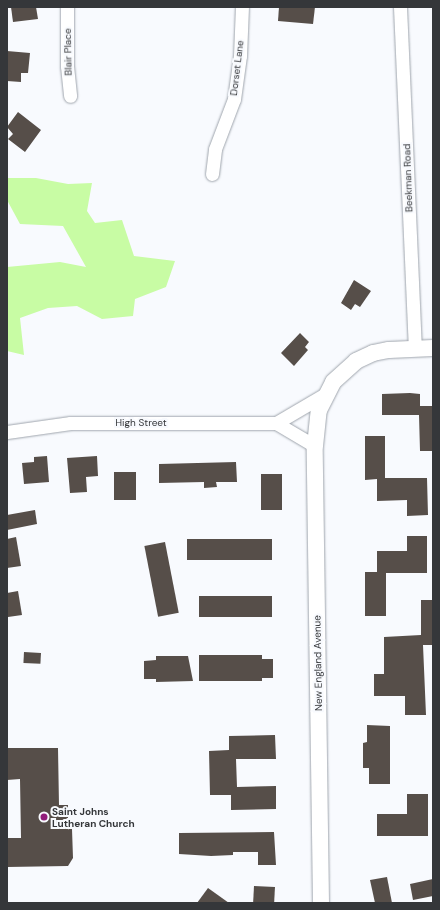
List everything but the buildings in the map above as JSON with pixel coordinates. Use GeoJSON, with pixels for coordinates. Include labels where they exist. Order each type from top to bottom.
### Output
{"type":"FeatureCollection","features":[{"type":"Feature","properties":{"kind":"street","name":"Blair Place"},"geometry":{"type":"LineString","coordinates":[[67,7],[67,66],[70,96]]}},
{"type":"Feature","properties":{"kind":"street","name":"Dorset Lane"},"geometry":{"type":"LineString","coordinates":[[212,174],[215,149],[234,99],[240,56],[242,7]]}},
{"type":"Feature","properties":{"kind":"street","name":"Beekman Road"},"geometry":{"type":"LineString","coordinates":[[400,7],[415,348]]}},
{"type":"Feature","properties":{"kind":"street"},"geometry":{"type":"LineString","coordinates":[[315,446],[276,423],[324,395],[343,371],[356,361],[373,353],[415,348],[433,348]]}},
{"type":"Feature","properties":{"kind":"street","name":"New England Avenue"},"geometry":{"type":"LineString","coordinates":[[321,903],[315,446],[316,422],[324,395]]}},
{"type":"Feature","properties":{"kind":"street","name":"High Street"},"geometry":{"type":"LineString","coordinates":[[7,432],[70,423],[276,423]]}},
{"type":"Feature","properties":{"kind":"green space"},"geometry":{"type":"Polygon","coordinates":[[[7,178],[36,178],[68,184],[92,183],[87,211],[95,223],[122,220],[134,256],[175,261],[166,287],[135,299],[133,316],[102,319],[77,306],[48,308],[20,318],[24,355],[7,351],[7,267],[60,262],[86,267],[63,226],[20,224],[7,200],[7,178]]]}},
{"type":"Feature","properties":{"kind":"place","name":"Saint Johns Lutheran Church"},"geometry":{"type":"Point","coordinates":[44,817]}}]}
